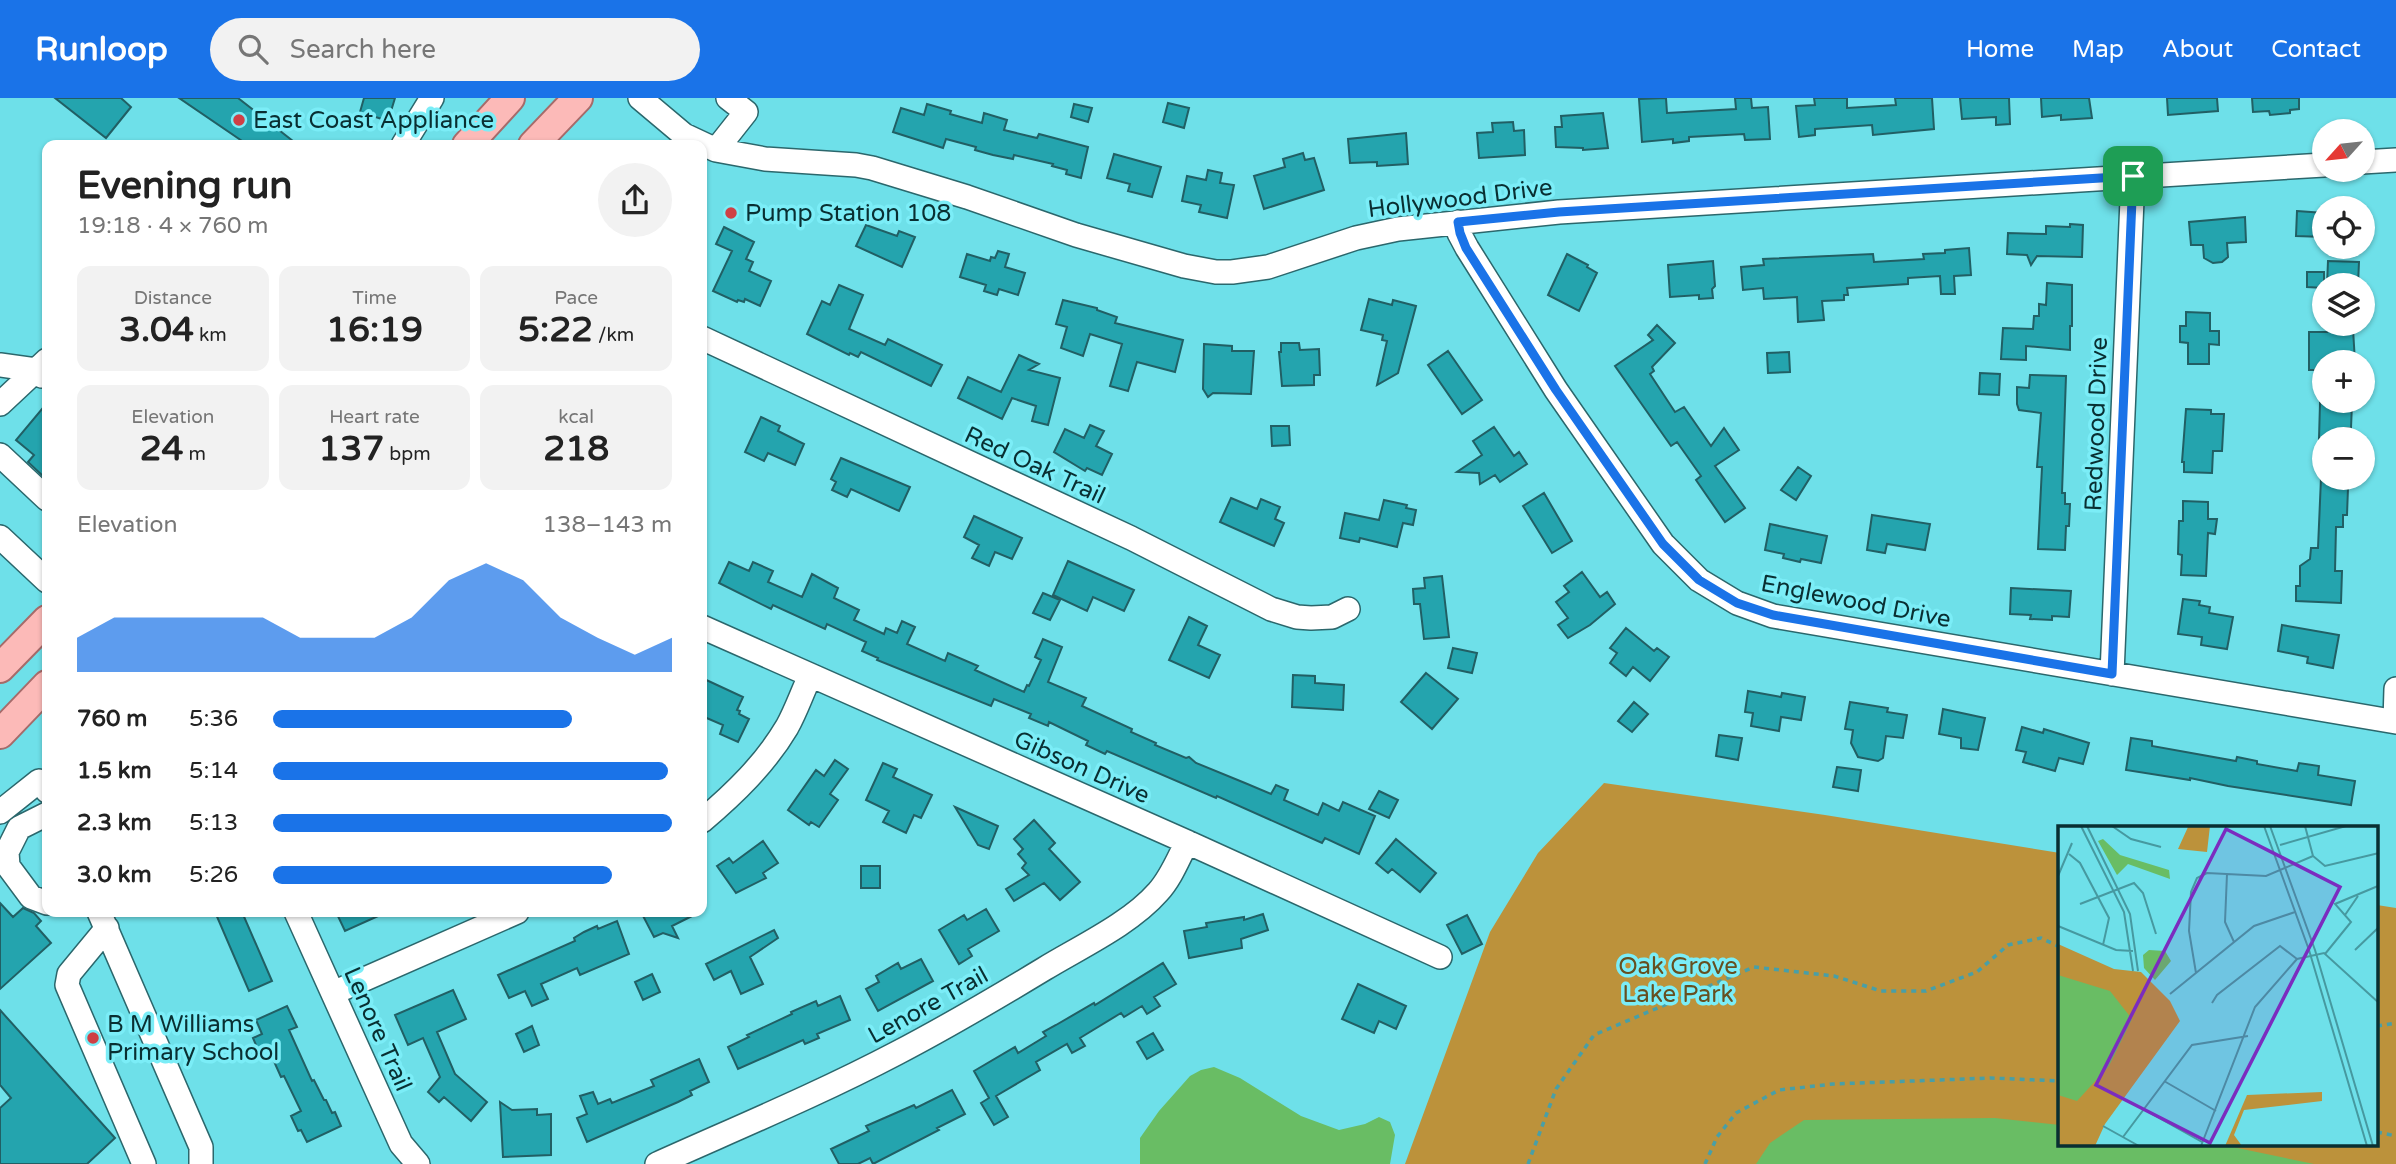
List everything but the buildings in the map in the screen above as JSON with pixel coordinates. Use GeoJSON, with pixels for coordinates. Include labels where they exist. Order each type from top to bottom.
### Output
{"type":"FeatureCollection","features":[{"type":"Feature","properties":{"kind":"main road"},"geometry":{"type":"LineString","coordinates":[[472,140],[510,98]]}},
{"type":"Feature","properties":{"kind":"main road"},"geometry":{"type":"LineString","coordinates":[[538,140],[578,98]]}},
{"type":"Feature","properties":{"kind":"main road"},"geometry":{"type":"LineString","coordinates":[[0,668],[42,625]]}},
{"type":"Feature","properties":{"kind":"main road"},"geometry":{"type":"LineString","coordinates":[[0,734],[42,690]]}},
{"type":"Feature","properties":{"kind":"street"},"geometry":{"type":"LineString","coordinates":[[406,140],[432,98]]}},
{"type":"Feature","properties":{"kind":"street","name":"Hollywood Drive"},"geometry":{"type":"LineString","coordinates":[[640,98],[660,117],[696,140]]}},
{"type":"Feature","properties":{"kind":"street"},"geometry":{"type":"LineString","coordinates":[[707,144],[746,112],[728,98]]}},
{"type":"Feature","properties":{"kind":"street","name":"Hollywood Drive"},"geometry":{"type":"LineString","coordinates":[[707,146],[765,159],[856,164],[1076,235],[1184,267],[1216,272],[1268,267],[1356,238],[1398,229],[1559,212],[2312,166]]}},
{"type":"Feature","properties":{"kind":"street"},"geometry":{"type":"LineString","coordinates":[[2375,161],[2396,160]]}},
{"type":"Feature","properties":{"kind":"street","name":"Redwood Drive"},"geometry":{"type":"LineString","coordinates":[[2112,674],[2133,176]]}},
{"type":"Feature","properties":{"kind":"street","name":"Englewood Drive"},"geometry":{"type":"LineString","coordinates":[[1458,222],[1466,248],[1556,390],[1663,544],[1699,580],[1737,603],[1773,615],[2395,722]]}},
{"type":"Feature","properties":{"kind":"street","name":"Red Oak Trail"},"geometry":{"type":"LineString","coordinates":[[707,340],[1131,538],[1271,608],[1297,617],[1311,618],[1332,617],[1348,608]]}},
{"type":"Feature","properties":{"kind":"street"},"geometry":{"type":"LineString","coordinates":[[0,365],[42,370]]}},
{"type":"Feature","properties":{"kind":"street"},"geometry":{"type":"LineString","coordinates":[[0,404],[42,372]]}},
{"type":"Feature","properties":{"kind":"street"},"geometry":{"type":"LineString","coordinates":[[0,455],[42,494]]}},
{"type":"Feature","properties":{"kind":"street"},"geometry":{"type":"LineString","coordinates":[[0,537],[42,576]]}},
{"type":"Feature","properties":{"kind":"street","name":"Gibson Drive"},"geometry":{"type":"LineString","coordinates":[[707,629],[1440,957]]}},
{"type":"Feature","properties":{"kind":"street"},"geometry":{"type":"LineString","coordinates":[[707,817],[732,795],[777,742],[789,724],[810,676]]}},
{"type":"Feature","properties":{"kind":"street"},"geometry":{"type":"LineString","coordinates":[[2395,722],[2396,689]]}},
{"type":"Feature","properties":{"kind":"street"},"geometry":{"type":"LineString","coordinates":[[0,812],[39,781],[42,782]]}},
{"type":"Feature","properties":{"kind":"street"},"geometry":{"type":"LineString","coordinates":[[42,816],[19,828],[8,852],[8,866],[31,897],[42,901]]}},
{"type":"Feature","properties":{"kind":"street","name":"Lenore Trail"},"geometry":{"type":"LineString","coordinates":[[657,1164],[820,1091],[897,1053],[1112,928],[1145,905],[1158,892],[1168,880],[1187,842]]}},
{"type":"Feature","properties":{"kind":"street","name":"Lenore Trail"},"geometry":{"type":"LineString","coordinates":[[298,917],[401,1144],[418,1164]]}},
{"type":"Feature","properties":{"kind":"street"},"geometry":{"type":"LineString","coordinates":[[333,993],[506,917]]}},
{"type":"Feature","properties":{"kind":"street"},"geometry":{"type":"LineString","coordinates":[[103,920],[69,974],[67,985],[141,1163]]}},
{"type":"Feature","properties":{"kind":"street"},"geometry":{"type":"LineString","coordinates":[[103,920],[201,1147],[201,1164]]}},
{"type":"Feature","properties":{"kind":"path"},"geometry":{"type":"LineString","coordinates":[[1528,1164],[1556,1089],[1594,1035],[1754,967],[1834,976],[1881,991],[1926,991],[1977,972],[2008,945],[2041,938],[2058,946]]}},
{"type":"Feature","properties":{"kind":"path"},"geometry":{"type":"LineString","coordinates":[[2378,1026],[2396,1023]]}},
{"type":"Feature","properties":{"kind":"path"},"geometry":{"type":"LineString","coordinates":[[1705,1164],[1717,1137],[1736,1113],[1779,1090],[1833,1084],[1964,1079],[2058,1081]]}},
{"type":"Feature","properties":{"kind":"path"},"geometry":{"type":"LineString","coordinates":[[2378,1132],[2396,1136]]}},
{"type":"Feature","properties":{"kind":"green space","name":"Oak Grove Lake Park"},"geometry":{"type":"Polygon","coordinates":[[[1604,783],[2058,853],[2058,1146],[2378,1146],[2378,905],[2396,908],[2396,1164],[1405,1164],[1490,932],[1538,853],[1604,783]]]}},
{"type":"Feature","properties":{"kind":"shaded area"},"geometry":{"type":"Polygon","coordinates":[[[1214,1067],[1240,1078],[1301,1116],[1339,1130],[1365,1124],[1379,1117],[1390,1122],[1395,1135],[1390,1164],[1140,1164],[1140,1138],[1159,1111],[1190,1076],[1214,1067]]]}},
{"type":"Feature","properties":{"kind":"shaded area"},"geometry":{"type":"Polygon","coordinates":[[[1995,1118],[2058,1125],[2058,1146],[2228,1146],[2314,1164],[1756,1164],[1770,1143],[1804,1120],[1995,1118]]]}},
{"type":"Feature","properties":{"kind":"place","name":"East Coast Appliance"},"geometry":{"type":"Point","coordinates":[239,120]}},
{"type":"Feature","properties":{"kind":"place","name":"Pump Station 108"},"geometry":{"type":"Point","coordinates":[731,213]}},
{"type":"Feature","properties":{"kind":"place","name":"B M Williams Primary School"},"geometry":{"type":"Point","coordinates":[93,1038]}},
{"type":"Feature","properties":{"kind":"route"},"geometry":{"type":"LineString","coordinates":[[2133,176],[2112,674],[1773,615],[1737,603],[1699,580],[1663,544],[1556,390],[1466,248],[1458,222],[1559,212],[2133,176]]}}]}
